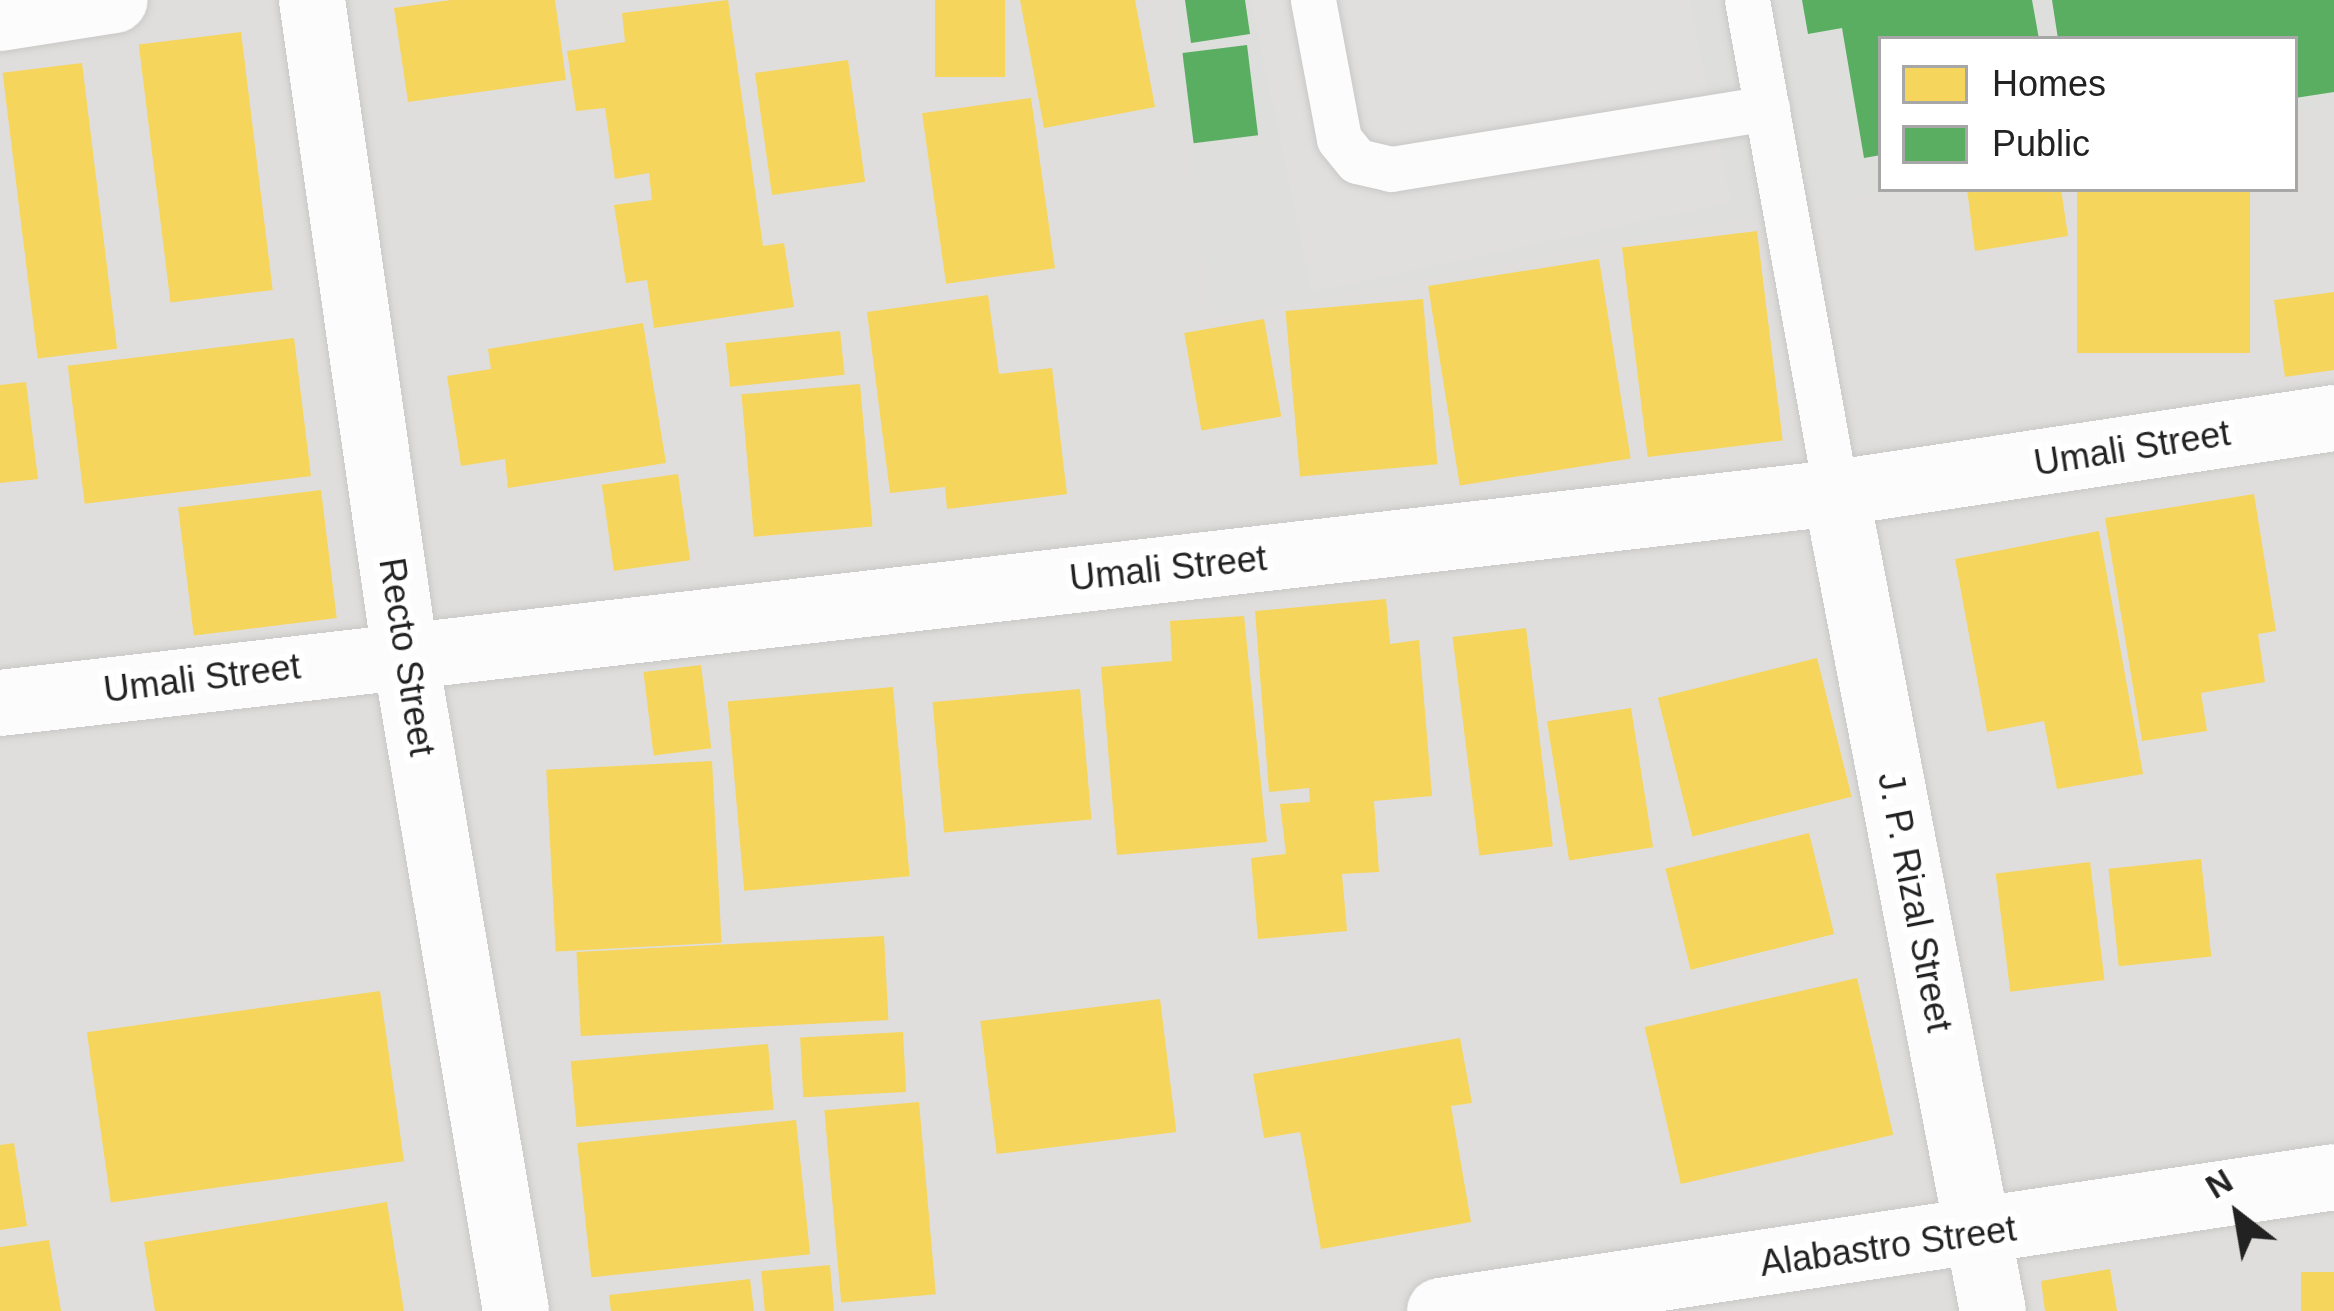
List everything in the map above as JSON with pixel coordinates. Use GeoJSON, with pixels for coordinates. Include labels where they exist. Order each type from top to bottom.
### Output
{"type":"FeatureCollection","features":[{"type":"Feature","properties":{"kind":"street"},"geometry":{"type":"LineString","coordinates":[[0,18],[115,0]]}},
{"type":"Feature","properties":{"kind":"street","name":"Recto Street"},"geometry":{"type":"LineString","coordinates":[[312,0],[405,654],[516,1311]]}},
{"type":"Feature","properties":{"kind":"street","name":"Umali Street"},"geometry":{"type":"LineString","coordinates":[[0,703],[2330,436]]}},
{"type":"Feature","properties":{"kind":"street","name":"J. P. Rizal Street"},"geometry":{"type":"LineString","coordinates":[[1837,493],[1993,1311]]}},
{"type":"Feature","properties":{"kind":"street","name":"Alabastro Street"},"geometry":{"type":"LineString","coordinates":[[1440,1311],[2334,1177]]}},
{"type":"Feature","properties":{"kind":"lane"},"geometry":{"type":"LineString","coordinates":[[1313,0],[1339,139],[1357,161],[1390,169],[1767,108]]}},
{"type":"Feature","properties":{"kind":"lane"},"geometry":{"type":"LineString","coordinates":[[1747,0],[1837,493]]}},
{"type":"Feature","properties":{"kind":"shaded area"},"geometry":{"type":"Polygon","coordinates":[[[0,0],[2334,0],[2334,1311],[0,1311],[0,0]]]}},
{"type":"Feature","properties":{"kind":"shaded area"},"geometry":{"type":"Polygon","coordinates":[[[1173,0],[2334,0],[2334,105],[2298,111],[2298,36],[1878,36],[1878,192],[1212,319],[1173,0]]]}},
{"type":"Feature","properties":{"kind":"shaded area"},"geometry":{"type":"Polygon","coordinates":[[[1251,0],[1689,0],[1731,202],[1312,292],[1251,0]]]}},
{"type":"Feature","properties":{"kind":"building: Homes"},"geometry":{"type":"Polygon","coordinates":[[[451,0],[555,0],[566,80],[408,102],[394,8],[451,0]]]}},
{"type":"Feature","properties":{"kind":"building: Homes"},"geometry":{"type":"Polygon","coordinates":[[[728,0],[763,246],[784,243],[794,307],[654,328],[647,280],[626,283],[614,205],[652,200],[649,173],[615,179],[605,108],[576,111],[567,51],[625,42],[622,13],[728,0]]]}},
{"type":"Feature","properties":{"kind":"building: Homes"},"geometry":{"type":"Polygon","coordinates":[[[935,0],[1005,0],[1005,77],[935,77],[935,0]]]}},
{"type":"Feature","properties":{"kind":"building: Homes"},"geometry":{"type":"Polygon","coordinates":[[[1020,0],[1135,0],[1155,107],[1044,128],[1020,0]]]}},
{"type":"Feature","properties":{"kind":"building: Homes"},"geometry":{"type":"Polygon","coordinates":[[[241,32],[273,290],[170,303],[139,45],[241,32]]]}},
{"type":"Feature","properties":{"kind":"building: Homes"},"geometry":{"type":"Polygon","coordinates":[[[848,60],[865,182],[772,195],[755,73],[848,60]]]}},
{"type":"Feature","properties":{"kind":"building: Homes"},"geometry":{"type":"Polygon","coordinates":[[[82,63],[117,349],[38,359],[3,73],[82,63]]]}},
{"type":"Feature","properties":{"kind":"building: Homes"},"geometry":{"type":"Polygon","coordinates":[[[1031,98],[1055,268],[946,284],[922,113],[1031,98]]]}},
{"type":"Feature","properties":{"kind":"building: Homes"},"geometry":{"type":"Polygon","coordinates":[[[1967,192],[2061,192],[2068,236],[1975,251],[1967,192]]]}},
{"type":"Feature","properties":{"kind":"building: Homes"},"geometry":{"type":"Polygon","coordinates":[[[2077,192],[2250,192],[2250,353],[2077,353],[2077,192]]]}},
{"type":"Feature","properties":{"kind":"building: Homes"},"geometry":{"type":"Polygon","coordinates":[[[1757,231],[1783,440],[1648,457],[1622,248],[1757,231]]]}},
{"type":"Feature","properties":{"kind":"building: Homes"},"geometry":{"type":"Polygon","coordinates":[[[1599,259],[1631,459],[1460,486],[1428,286],[1599,259]]]}},
{"type":"Feature","properties":{"kind":"building: Homes"},"geometry":{"type":"Polygon","coordinates":[[[2334,292],[2334,370],[2285,377],[2274,300],[2334,292]]]}},
{"type":"Feature","properties":{"kind":"building: Homes"},"geometry":{"type":"Polygon","coordinates":[[[988,295],[999,374],[1052,368],[1067,494],[947,509],[945,487],[890,493],[867,312],[988,295]]]}},
{"type":"Feature","properties":{"kind":"building: Homes"},"geometry":{"type":"Polygon","coordinates":[[[1423,299],[1437,464],[1300,476],[1286,311],[1423,299]]]}},
{"type":"Feature","properties":{"kind":"building: Homes"},"geometry":{"type":"Polygon","coordinates":[[[1264,319],[1281,416],[1201,431],[1184,333],[1264,319]]]}},
{"type":"Feature","properties":{"kind":"building: Homes"},"geometry":{"type":"Polygon","coordinates":[[[643,323],[666,463],[508,488],[505,459],[461,466],[447,376],[491,369],[488,349],[643,323]]]}},
{"type":"Feature","properties":{"kind":"building: Homes"},"geometry":{"type":"Polygon","coordinates":[[[840,331],[845,375],[730,387],[726,343],[840,331]]]}},
{"type":"Feature","properties":{"kind":"building: Homes"},"geometry":{"type":"Polygon","coordinates":[[[294,338],[311,476],[85,504],[68,366],[294,338]]]}},
{"type":"Feature","properties":{"kind":"building: Homes"},"geometry":{"type":"Polygon","coordinates":[[[26,382],[38,479],[0,483],[0,385],[26,382]]]}},
{"type":"Feature","properties":{"kind":"building: Homes"},"geometry":{"type":"Polygon","coordinates":[[[860,384],[872,526],[754,537],[741,394],[860,384]]]}},
{"type":"Feature","properties":{"kind":"building: Homes"},"geometry":{"type":"Polygon","coordinates":[[[678,474],[690,560],[614,571],[602,485],[678,474]]]}},
{"type":"Feature","properties":{"kind":"building: Homes"},"geometry":{"type":"Polygon","coordinates":[[[321,490],[337,618],[194,636],[178,508],[321,490]]]}},
{"type":"Feature","properties":{"kind":"building: Homes"},"geometry":{"type":"Polygon","coordinates":[[[2254,494],[2276,631],[2258,634],[2265,682],[2201,693],[2207,731],[2142,741],[2105,518],[2254,494]]]}},
{"type":"Feature","properties":{"kind":"building: Homes"},"geometry":{"type":"Polygon","coordinates":[[[2099,531],[2143,774],[2057,789],[2044,721],[1987,732],[1955,559],[2099,531]]]}},
{"type":"Feature","properties":{"kind":"building: Homes"},"geometry":{"type":"Polygon","coordinates":[[[1386,599],[1390,644],[1419,640],[1432,796],[1374,801],[1379,872],[1342,874],[1347,931],[1258,939],[1251,858],[1286,854],[1280,804],[1310,802],[1309,788],[1269,792],[1255,611],[1386,599]]]}},
{"type":"Feature","properties":{"kind":"building: Homes"},"geometry":{"type":"Polygon","coordinates":[[[1244,616],[1267,842],[1117,855],[1101,667],[1172,661],[1170,621],[1244,616]]]}},
{"type":"Feature","properties":{"kind":"building: Homes"},"geometry":{"type":"Polygon","coordinates":[[[1526,628],[1553,846],[1479,855],[1453,637],[1526,628]]]}},
{"type":"Feature","properties":{"kind":"building: Homes"},"geometry":{"type":"Polygon","coordinates":[[[1817,658],[1852,797],[1692,836],[1658,698],[1817,658]]]}},
{"type":"Feature","properties":{"kind":"building: Homes"},"geometry":{"type":"Polygon","coordinates":[[[701,665],[711,748],[654,755],[643,672],[701,665]]]}},
{"type":"Feature","properties":{"kind":"building: Homes"},"geometry":{"type":"Polygon","coordinates":[[[893,687],[910,876],[744,891],[728,701],[893,687]]]}},
{"type":"Feature","properties":{"kind":"building: Homes"},"geometry":{"type":"Polygon","coordinates":[[[1080,689],[1091,820],[944,832],[933,702],[1080,689]]]}},
{"type":"Feature","properties":{"kind":"building: Homes"},"geometry":{"type":"Polygon","coordinates":[[[1631,708],[1653,847],[1569,861],[1547,721],[1631,708]]]}},
{"type":"Feature","properties":{"kind":"building: Homes"},"geometry":{"type":"Polygon","coordinates":[[[712,761],[722,943],[556,951],[546,770],[712,761]]]}},
{"type":"Feature","properties":{"kind":"building: Homes"},"geometry":{"type":"Polygon","coordinates":[[[1809,833],[1834,934],[1691,970],[1665,869],[1809,833]]]}},
{"type":"Feature","properties":{"kind":"building: Homes"},"geometry":{"type":"Polygon","coordinates":[[[2201,859],[2211,956],[2119,966],[2109,869],[2201,859]]]}},
{"type":"Feature","properties":{"kind":"building: Homes"},"geometry":{"type":"Polygon","coordinates":[[[2090,862],[2105,980],[2010,992],[1996,874],[2090,862]]]}},
{"type":"Feature","properties":{"kind":"building: Homes"},"geometry":{"type":"Polygon","coordinates":[[[884,936],[888,1020],[581,1036],[576,952],[884,936]]]}},
{"type":"Feature","properties":{"kind":"building: Homes"},"geometry":{"type":"Polygon","coordinates":[[[1857,978],[1893,1135],[1681,1184],[1645,1027],[1857,978]]]}},
{"type":"Feature","properties":{"kind":"building: Homes"},"geometry":{"type":"Polygon","coordinates":[[[380,991],[404,1161],[111,1203],[87,1032],[380,991]]]}},
{"type":"Feature","properties":{"kind":"building: Homes"},"geometry":{"type":"Polygon","coordinates":[[[1160,999],[1176,1132],[997,1154],[980,1021],[1160,999]]]}},
{"type":"Feature","properties":{"kind":"building: Homes"},"geometry":{"type":"Polygon","coordinates":[[[903,1032],[906,1092],[803,1097],[800,1037],[903,1032]]]}},
{"type":"Feature","properties":{"kind":"building: Homes"},"geometry":{"type":"Polygon","coordinates":[[[1460,1038],[1472,1103],[1451,1106],[1471,1222],[1321,1249],[1300,1132],[1264,1138],[1253,1074],[1460,1038]]]}},
{"type":"Feature","properties":{"kind":"building: Homes"},"geometry":{"type":"Polygon","coordinates":[[[768,1044],[774,1110],[577,1127],[571,1061],[768,1044]]]}},
{"type":"Feature","properties":{"kind":"building: Homes"},"geometry":{"type":"Polygon","coordinates":[[[919,1102],[936,1294],[841,1303],[824,1110],[919,1102]]]}},
{"type":"Feature","properties":{"kind":"building: Homes"},"geometry":{"type":"Polygon","coordinates":[[[796,1120],[810,1254],[591,1277],[577,1143],[796,1120]]]}},
{"type":"Feature","properties":{"kind":"building: Homes"},"geometry":{"type":"Polygon","coordinates":[[[14,1143],[27,1226],[0,1230],[0,1145],[14,1143]]]}},
{"type":"Feature","properties":{"kind":"building: Homes"},"geometry":{"type":"Polygon","coordinates":[[[387,1202],[404,1311],[155,1311],[144,1242],[387,1202]]]}},
{"type":"Feature","properties":{"kind":"building: Homes"},"geometry":{"type":"Polygon","coordinates":[[[49,1240],[61,1311],[0,1311],[0,1247],[49,1240]]]}},
{"type":"Feature","properties":{"kind":"building: Homes"},"geometry":{"type":"Polygon","coordinates":[[[830,1265],[834,1311],[765,1311],[761,1271],[830,1265]]]}},
{"type":"Feature","properties":{"kind":"building: Homes"},"geometry":{"type":"Polygon","coordinates":[[[2110,1269],[2117,1311],[2045,1311],[2041,1281],[2110,1269]]]}},
{"type":"Feature","properties":{"kind":"building: Homes"},"geometry":{"type":"Polygon","coordinates":[[[2301,1272],[2334,1272],[2334,1311],[2301,1311],[2301,1272]]]}},
{"type":"Feature","properties":{"kind":"building: Homes"},"geometry":{"type":"Polygon","coordinates":[[[750,1279],[754,1311],[611,1311],[609,1295],[750,1279]]]}},
{"type":"Feature","properties":{"kind":"building: Public"},"geometry":{"type":"Polygon","coordinates":[[[1185,0],[1245,0],[1250,34],[1191,43],[1185,0]]]}},
{"type":"Feature","properties":{"kind":"building: Public"},"geometry":{"type":"Polygon","coordinates":[[[1802,0],[2032,0],[2038,36],[1878,36],[1878,156],[1864,158],[1842,28],[1808,34],[1802,0]]]}},
{"type":"Feature","properties":{"kind":"building: Public"},"geometry":{"type":"Polygon","coordinates":[[[2052,0],[2334,0],[2334,92],[2298,98],[2298,36],[2058,36],[2052,0]]]}},
{"type":"Feature","properties":{"kind":"building: Public"},"geometry":{"type":"Polygon","coordinates":[[[1247,45],[1258,135],[1194,143],[1182,53],[1247,45]]]}}]}
